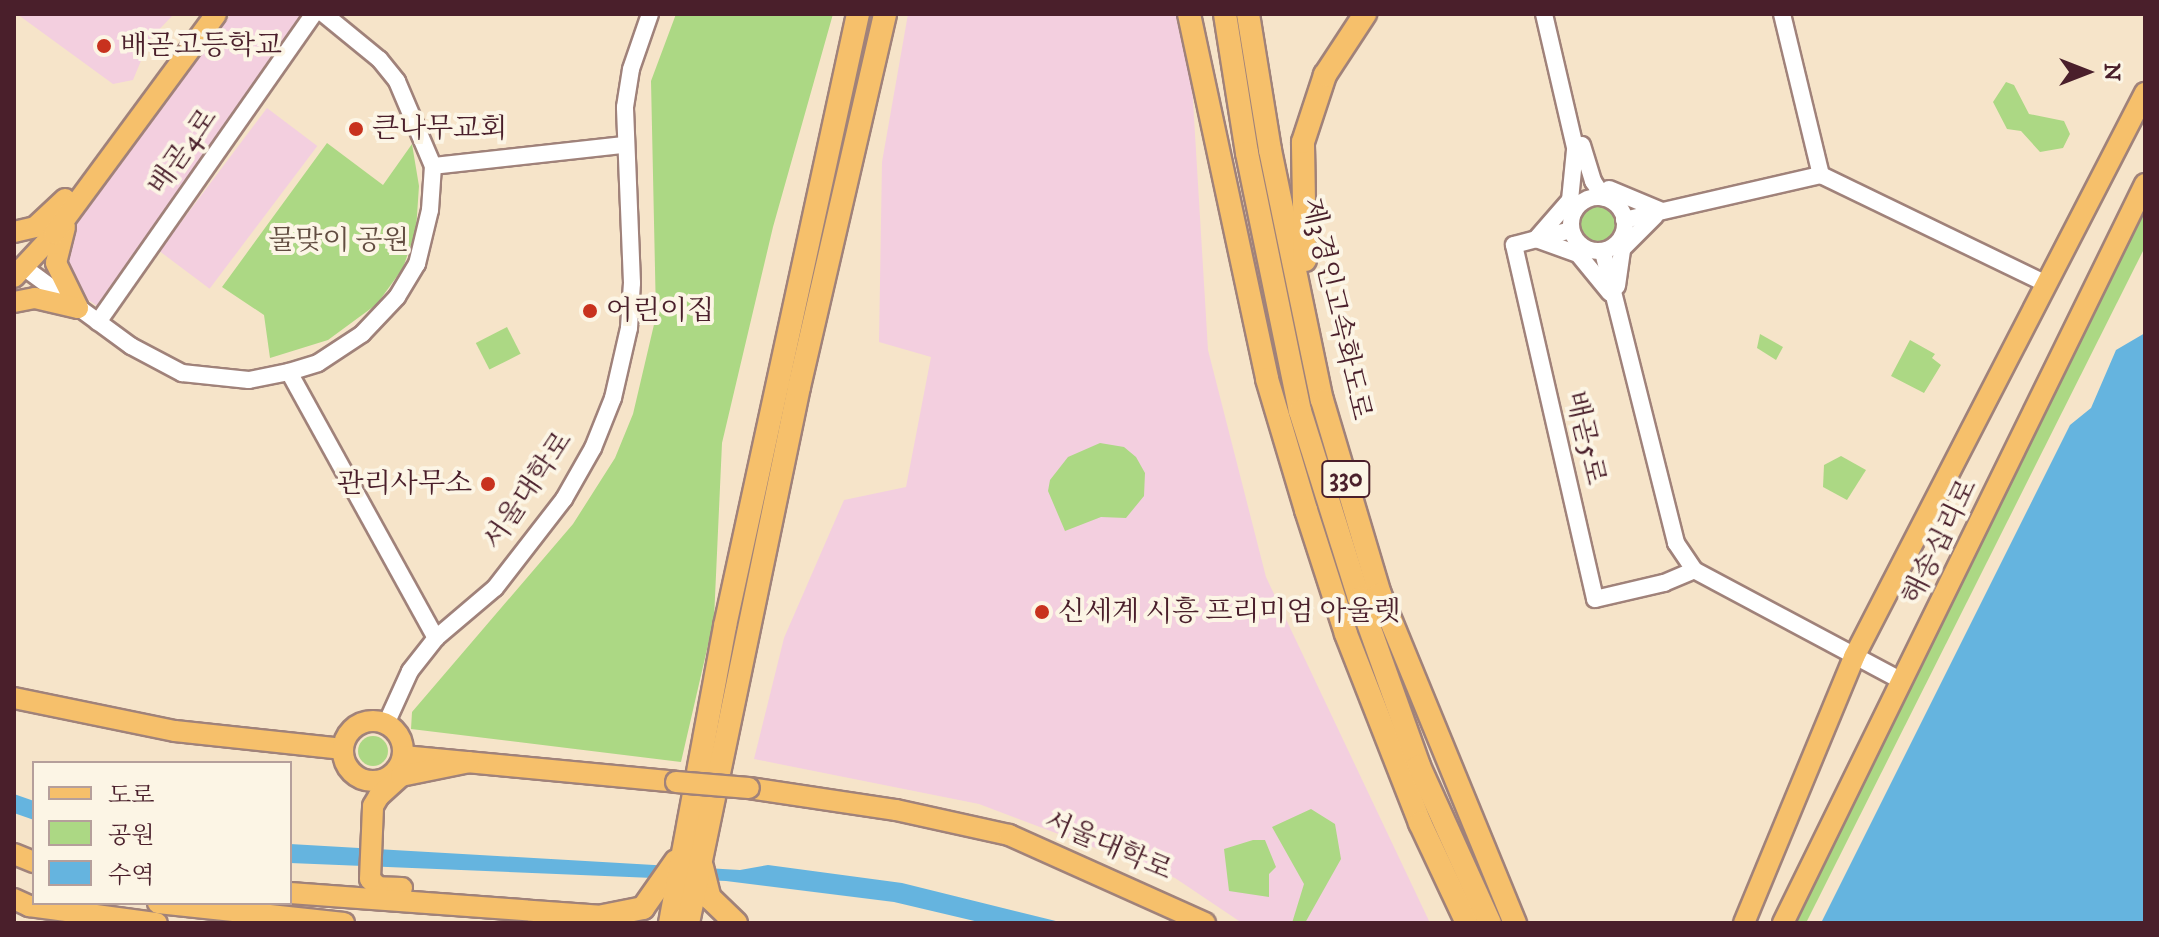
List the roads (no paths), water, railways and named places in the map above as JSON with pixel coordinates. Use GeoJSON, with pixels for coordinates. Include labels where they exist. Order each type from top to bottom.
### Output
{"type":"FeatureCollection","features":[{"type":"Feature","properties":{"kind":"highway"},"geometry":{"type":"LineString","coordinates":[[830,135],[847,14]]}},
{"type":"Feature","properties":{"kind":"highway"},"geometry":{"type":"LineString","coordinates":[[670,923],[683,896],[830,135],[858,14]]}},
{"type":"Feature","properties":{"kind":"highway"},"geometry":{"type":"LineString","coordinates":[[813,326],[836,171],[869,14]]}},
{"type":"Feature","properties":{"kind":"highway"},"geometry":{"type":"LineString","coordinates":[[688,923],[683,896],[693,842],[885,14]]}},
{"type":"Feature","properties":{"kind":"highway"},"geometry":{"type":"LineString","coordinates":[[1189,14],[1267,379],[1306,510],[1351,648],[1420,823],[1467,923]]}},
{"type":"Feature","properties":{"kind":"highway","name":"제3경인고속화도로"},"geometry":{"type":"LineString","coordinates":[[1225,14],[1247,153],[1300,411],[1359,598],[1419,766],[1490,923]]}},
{"type":"Feature","properties":{"kind":"highway","name":"제3경인고속화도로"},"geometry":{"type":"LineString","coordinates":[[1248,14],[1270,150],[1322,400],[1380,594],[1515,923]]}},
{"type":"Feature","properties":{"kind":"highway"},"geometry":{"type":"LineString","coordinates":[[1322,400],[1301,218],[1303,142],[1325,75],[1365,14]]}},
{"type":"Feature","properties":{"kind":"highway"},"geometry":{"type":"LineString","coordinates":[[608,920],[683,896],[736,923]]}},
{"type":"Feature","properties":{"kind":"main road"},"geometry":{"type":"LineString","coordinates":[[190,40],[200,14]]}},
{"type":"Feature","properties":{"kind":"main road","name":"배곧4로"},"geometry":{"type":"LineString","coordinates":[[17,267],[69,203],[190,40],[216,14]]}},
{"type":"Feature","properties":{"kind":"main road"},"geometry":{"type":"LineString","coordinates":[[190,40],[222,14]]}},
{"type":"Feature","properties":{"kind":"main road","name":"해송십리로"},"geometry":{"type":"LineString","coordinates":[[1744,923],[1854,657],[2044,283],[2145,93]]}},
{"type":"Feature","properties":{"kind":"main road","name":"해송십리로"},"geometry":{"type":"LineString","coordinates":[[1783,923],[2145,184]]}},
{"type":"Feature","properties":{"kind":"main road"},"geometry":{"type":"LineString","coordinates":[[14,232],[35,227],[69,203]]}},
{"type":"Feature","properties":{"kind":"main road"},"geometry":{"type":"LineString","coordinates":[[69,203],[56,252],[63,283],[78,308]]}},
{"type":"Feature","properties":{"kind":"main road"},"geometry":{"type":"LineString","coordinates":[[14,302],[35,298],[78,308]]}},
{"type":"Feature","properties":{"kind":"main road"},"geometry":{"type":"LineString","coordinates":[[14,698],[175,731],[343,749]]}},
{"type":"Feature","properties":{"kind":"main road"},"geometry":{"type":"LineString","coordinates":[[343,749],[354,728],[369,721],[386,724],[400,737],[403,756],[370,805],[370,876],[378,887],[411,889],[498,908]]}},
{"type":"Feature","properties":{"kind":"main road"},"geometry":{"type":"LineString","coordinates":[[343,749],[357,777],[386,779]]}},
{"type":"Feature","properties":{"kind":"main road","name":"서울대학로"},"geometry":{"type":"LineString","coordinates":[[403,756],[749,788],[896,810],[1009,835],[1205,923]]}},
{"type":"Feature","properties":{"kind":"main road"},"geometry":{"type":"LineString","coordinates":[[370,805],[401,776],[469,762]]}},
{"type":"Feature","properties":{"kind":"main road"},"geometry":{"type":"LineString","coordinates":[[292,893],[498,908],[608,920]]}},
{"type":"Feature","properties":{"kind":"main road"},"geometry":{"type":"LineString","coordinates":[[21,902],[88,923]]}},
{"type":"Feature","properties":{"kind":"main road"},"geometry":{"type":"LineString","coordinates":[[40,905],[157,923]]}},
{"type":"Feature","properties":{"kind":"main road"},"geometry":{"type":"LineString","coordinates":[[173,905],[344,923]]}},
{"type":"Feature","properties":{"kind":"street","name":"배곧4로"},"geometry":{"type":"LineString","coordinates":[[98,322],[314,14]]}},
{"type":"Feature","properties":{"kind":"street","name":"배곧4로"},"geometry":{"type":"LineString","coordinates":[[17,267],[98,322],[182,373],[249,380],[289,372],[338,353],[397,297],[423,247],[433,166],[397,81],[379,59],[324,14]]}},
{"type":"Feature","properties":{"kind":"street","name":"서울대학로"},"geometry":{"type":"LineString","coordinates":[[386,724],[410,671],[436,638],[515,564],[564,499],[603,424],[629,328],[632,283],[623,145],[631,69],[650,14]]}},
{"type":"Feature","properties":{"kind":"street"},"geometry":{"type":"LineString","coordinates":[[1544,14],[1579,149],[1604,198],[1618,206],[1624,220],[1619,242],[1603,252],[1579,245],[1571,230],[1583,183],[1579,149],[1551,14]]}},
{"type":"Feature","properties":{"kind":"street"},"geometry":{"type":"LineString","coordinates":[[1782,14],[1821,175]]}},
{"type":"Feature","properties":{"kind":"street"},"geometry":{"type":"LineString","coordinates":[[433,166],[623,145]]}},
{"type":"Feature","properties":{"kind":"street"},"geometry":{"type":"LineString","coordinates":[[1579,149],[1608,188],[1662,211]]}},
{"type":"Feature","properties":{"kind":"street"},"geometry":{"type":"LineString","coordinates":[[1536,239],[1570,200],[1579,149]]}},
{"type":"Feature","properties":{"kind":"street"},"geometry":{"type":"LineString","coordinates":[[1624,220],[1821,175],[2044,283]]}},
{"type":"Feature","properties":{"kind":"street"},"geometry":{"type":"LineString","coordinates":[[1579,205],[1604,198]]}},
{"type":"Feature","properties":{"kind":"street"},"geometry":{"type":"LineString","coordinates":[[1615,300],[1622,249],[1638,228],[1662,211]]}},
{"type":"Feature","properties":{"kind":"street"},"geometry":{"type":"LineString","coordinates":[[1536,239],[1571,230]]}},
{"type":"Feature","properties":{"kind":"street"},"geometry":{"type":"LineString","coordinates":[[1536,239],[1578,254],[1615,300]]}},
{"type":"Feature","properties":{"kind":"street","name":"배곧5로"},"geometry":{"type":"LineString","coordinates":[[1536,239],[1514,245],[1595,599],[1664,583],[1694,570]]}},
{"type":"Feature","properties":{"kind":"street"},"geometry":{"type":"LineString","coordinates":[[1603,252],[1676,543],[1694,570],[1902,681]]}},
{"type":"Feature","properties":{"kind":"street"},"geometry":{"type":"LineString","coordinates":[[289,372],[436,638]]}},
{"type":"Feature","properties":{"kind":"water"},"geometry":{"type":"Polygon","coordinates":[[[2145,333],[2145,923],[1821,923],[2070,425],[2091,408],[2116,350],[2145,333]]]}},
{"type":"Feature","properties":{"kind":"water"},"geometry":{"type":"Polygon","coordinates":[[[14,794],[32,800],[32,819],[14,813],[14,794]]]}},
{"type":"Feature","properties":{"kind":"water"},"geometry":{"type":"Polygon","coordinates":[[[292,844],[740,870],[768,865],[902,883],[1064,923],[983,923],[894,902],[726,881],[292,863],[292,844]]]}},
{"type":"Feature","properties":{"kind":"place","name":"배곧고등학교"},"geometry":{"type":"Point","coordinates":[104,46]}},
{"type":"Feature","properties":{"kind":"place","name":"큰나무교회"},"geometry":{"type":"Point","coordinates":[356,129]}},
{"type":"Feature","properties":{"kind":"place","name":"어린이집"},"geometry":{"type":"Point","coordinates":[590,311]}},
{"type":"Feature","properties":{"kind":"place","name":"관리사무소"},"geometry":{"type":"Point","coordinates":[488,484]}},
{"type":"Feature","properties":{"kind":"place","name":"신세계 시흥 프리미엄 아울렛"},"geometry":{"type":"Point","coordinates":[1042,612]}},
{"type":"Feature","properties":{"kind":"park label","name":"물맞이 공원"},"geometry":{"type":"Point","coordinates":[339,241]}}]}
